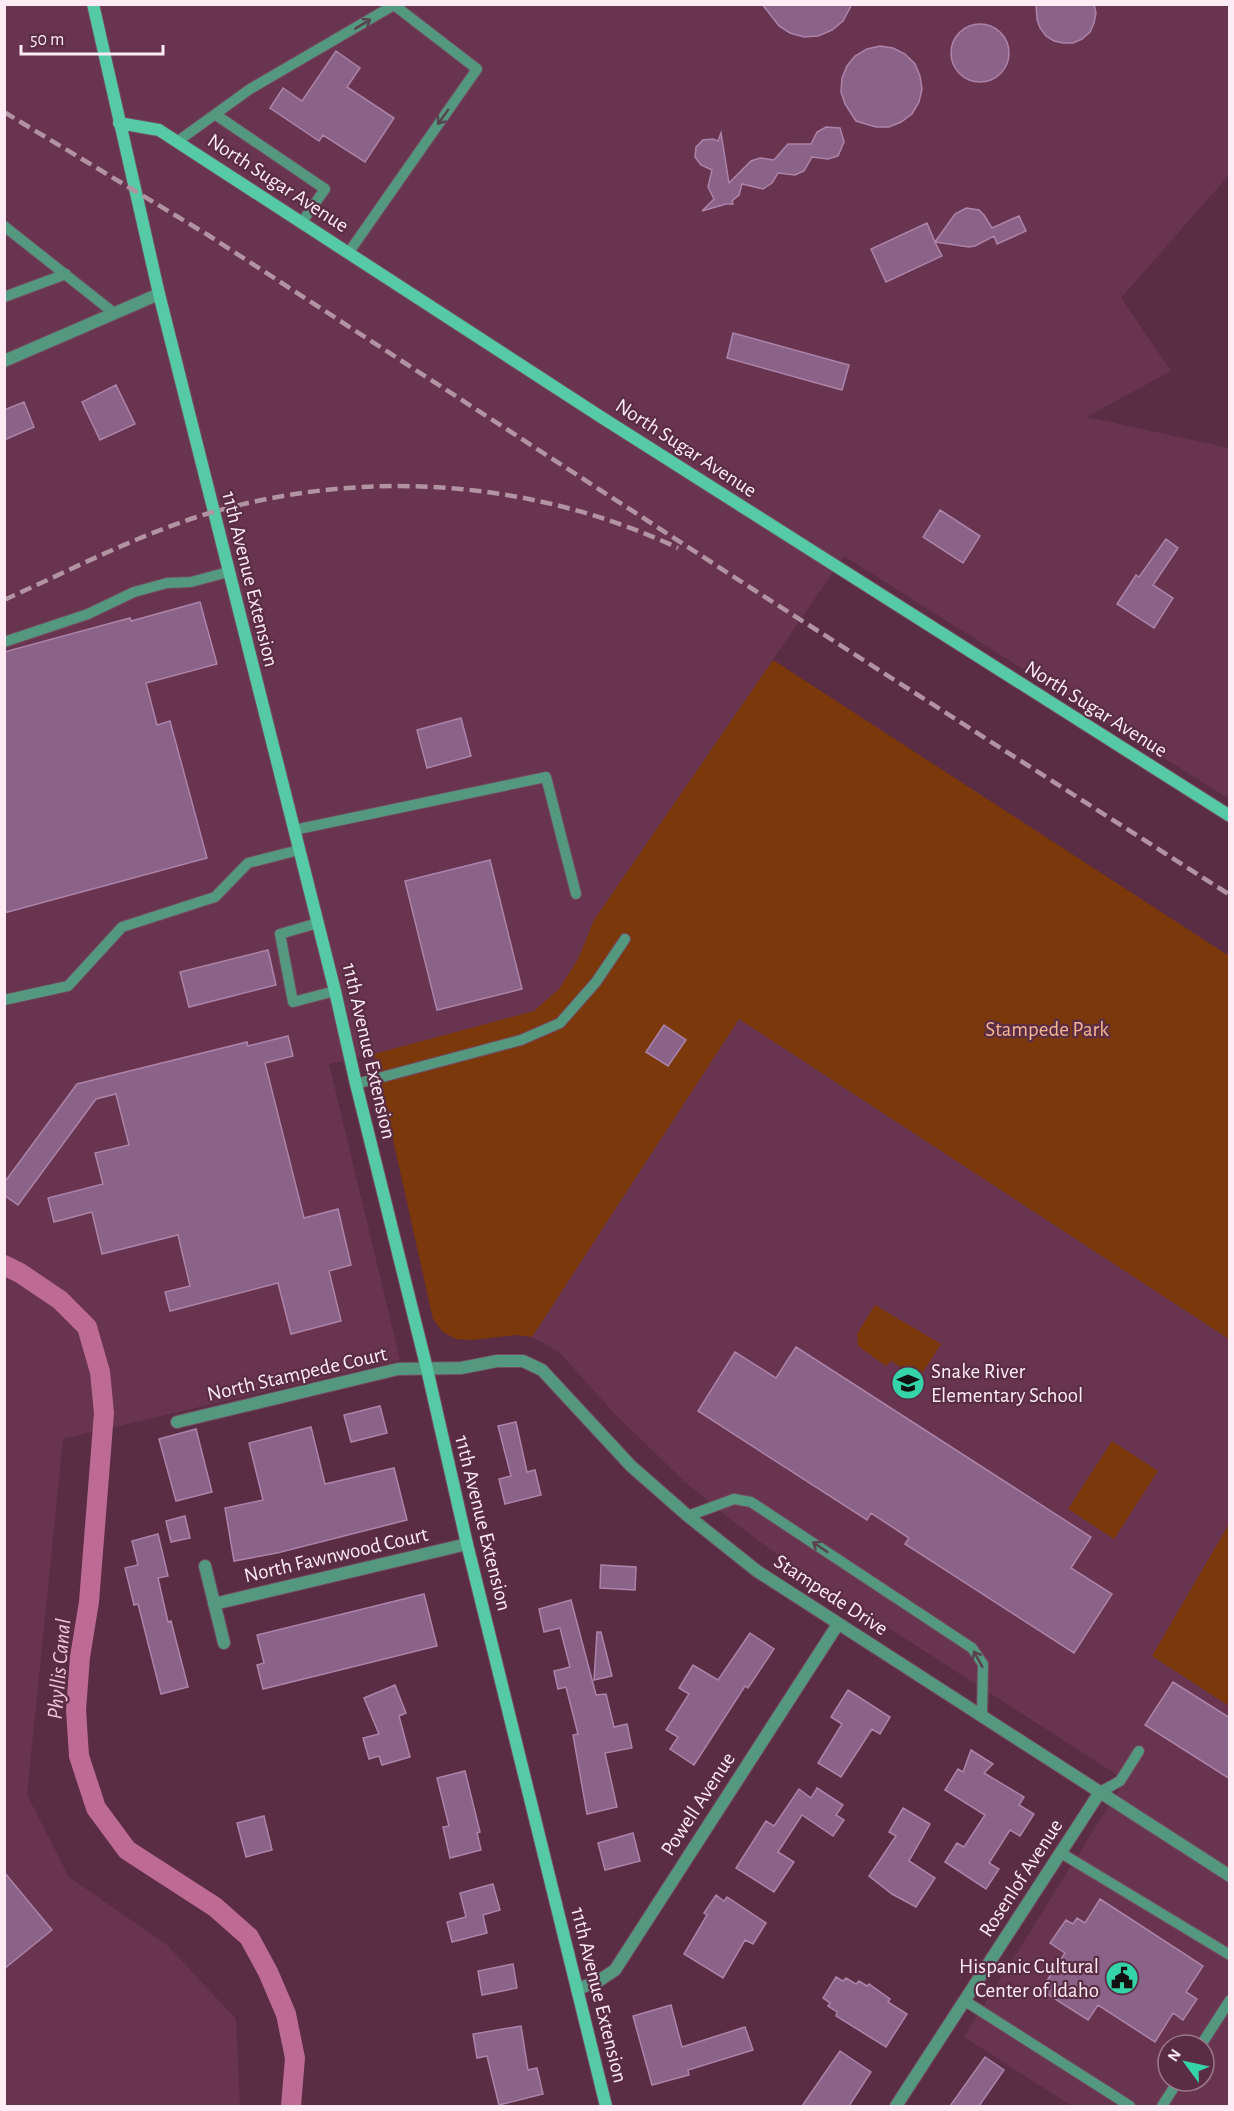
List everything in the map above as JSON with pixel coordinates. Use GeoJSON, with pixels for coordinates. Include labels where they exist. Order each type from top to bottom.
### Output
{"type":"FeatureCollection","features":[{"type":"Feature","properties":{"kind":"street","name":"11th Avenue Extension"},"geometry":{"type":"LineString","coordinates":[[93,4],[159,294],[335,991],[467,1544],[606,2106]]}},
{"type":"Feature","properties":{"kind":"street","name":"North Sugar Avenue"},"geometry":{"type":"LineString","coordinates":[[119,123],[159,130],[178,141],[601,417],[1230,816]]}},
{"type":"Feature","properties":{"kind":"street"},"geometry":{"type":"LineString","coordinates":[[4,361],[159,294]]}},
{"type":"Feature","properties":{"kind":"street","name":"Stampede Drive"},"geometry":{"type":"LineString","coordinates":[[427,1369],[461,1368],[497,1361],[523,1361],[542,1370],[631,1466],[688,1516],[757,1571],[1230,1876]]}},
{"type":"Feature","properties":{"kind":"street","name":"North Stampede Court"},"geometry":{"type":"LineString","coordinates":[[177,1422],[398,1369],[427,1369]]}},
{"type":"Feature","properties":{"kind":"street","name":"North Fawnwood Court"},"geometry":{"type":"LineString","coordinates":[[214,1604],[467,1544]]}},
{"type":"Feature","properties":{"kind":"street"},"geometry":{"type":"LineString","coordinates":[[205,1566],[224,1643]]}},
{"type":"Feature","properties":{"kind":"street","name":"Powell Avenue"},"geometry":{"type":"LineString","coordinates":[[577,1989],[597,1982],[615,1970],[838,1624]]}},
{"type":"Feature","properties":{"kind":"street","name":"Rosenlof Avenue"},"geometry":{"type":"LineString","coordinates":[[896,2106],[1100,1792]]}},
{"type":"Feature","properties":{"kind":"lane"},"geometry":{"type":"LineString","coordinates":[[178,141],[250,89],[394,5],[477,69],[349,252]]}},
{"type":"Feature","properties":{"kind":"lane"},"geometry":{"type":"LineString","coordinates":[[216,115],[325,189],[302,222]]}},
{"type":"Feature","properties":{"kind":"lane"},"geometry":{"type":"LineString","coordinates":[[4,226],[114,313]]}},
{"type":"Feature","properties":{"kind":"lane"},"geometry":{"type":"LineString","coordinates":[[4,297],[66,274]]}},
{"type":"Feature","properties":{"kind":"lane"},"geometry":{"type":"LineString","coordinates":[[4,642],[88,614],[134,592],[167,583],[191,582],[228,572]]}},
{"type":"Feature","properties":{"kind":"lane"},"geometry":{"type":"LineString","coordinates":[[294,830],[546,777],[576,894]]}},
{"type":"Feature","properties":{"kind":"lane"},"geometry":{"type":"LineString","coordinates":[[4,1000],[68,986],[122,927],[215,897],[248,863],[299,850]]}},
{"type":"Feature","properties":{"kind":"lane"},"geometry":{"type":"LineString","coordinates":[[318,923],[280,934],[293,1002],[335,991]]}},
{"type":"Feature","properties":{"kind":"lane"},"geometry":{"type":"LineString","coordinates":[[356,1084],[521,1040],[560,1023],[596,982],[625,939]]}},
{"type":"Feature","properties":{"kind":"lane"},"geometry":{"type":"LineString","coordinates":[[688,1516],[734,1499],[751,1502],[972,1648],[983,1664],[982,1716]]}},
{"type":"Feature","properties":{"kind":"lane"},"geometry":{"type":"LineString","coordinates":[[1100,1792],[1120,1781],[1139,1750]]}},
{"type":"Feature","properties":{"kind":"lane"},"geometry":{"type":"LineString","coordinates":[[1061,1853],[1230,1955]]}},
{"type":"Feature","properties":{"kind":"lane"},"geometry":{"type":"LineString","coordinates":[[1209,2033],[1230,2000]]}},
{"type":"Feature","properties":{"kind":"lane"},"geometry":{"type":"LineString","coordinates":[[965,2001],[1130,2106]]}},
{"type":"Feature","properties":{"kind":"lane"},"geometry":{"type":"LineString","coordinates":[[1162,2106],[1170,2093]]}},
{"type":"Feature","properties":{"kind":"shaded area"},"geometry":{"type":"Polygon","coordinates":[[[5,5],[1229,5],[1229,175],[1121,298],[1171,371],[1087,417],[1229,448],[1229,799],[844,556],[594,920],[578,959],[559,989],[534,1011],[329,1064],[400,1360],[63,1439],[27,1795],[69,1877],[167,1945],[236,2019],[240,2106],[5,2106],[5,5]]]}},
{"type":"Feature","properties":{"kind":"shaded area","name":"Snake River Elementary School"},"geometry":{"type":"Polygon","coordinates":[[[739,1019],[1229,1339],[1229,1524],[1152,1656],[1229,1706],[1229,2106],[1072,2106],[964,2037],[1125,1780],[794,1567],[735,1523],[684,1481],[614,1413],[560,1353],[532,1337],[739,1019]]]}},
{"type":"Feature","properties":{"kind":"green space","name":"Stampede Park"},"geometry":{"type":"Polygon","coordinates":[[[773,660],[1229,956],[1229,1339],[739,1019],[532,1337],[516,1335],[471,1340],[456,1339],[443,1332],[433,1319],[374,1054],[534,1011],[559,989],[578,959],[594,920],[773,660]]]}},
{"type":"Feature","properties":{"kind":"green space"},"geometry":{"type":"Polygon","coordinates":[[[875,1305],[941,1344],[919,1378],[891,1361],[886,1366],[858,1346],[857,1334],[875,1305]]]}},
{"type":"Feature","properties":{"kind":"green space"},"geometry":{"type":"Polygon","coordinates":[[[1112,1441],[1158,1471],[1114,1539],[1068,1509],[1112,1441]]]}},
{"type":"Feature","properties":{"kind":"green space"},"geometry":{"type":"Polygon","coordinates":[[[1229,1524],[1229,1706],[1152,1656],[1229,1524]]]}},
{"type":"Feature","properties":{"kind":"building"},"geometry":{"type":"Polygon","coordinates":[[[762,4],[852,4],[843,21],[832,30],[818,36],[804,37],[790,33],[779,26],[762,4]]]}},
{"type":"Feature","properties":{"kind":"building"},"geometry":{"type":"Polygon","coordinates":[[[1036,4],[1094,4],[1096,13],[1094,23],[1090,32],[1082,39],[1073,43],[1054,41],[1040,28],[1036,4]]]}},
{"type":"Feature","properties":{"kind":"building"},"geometry":{"type":"Polygon","coordinates":[[[980,24],[991,26],[1004,37],[1009,53],[1007,64],[996,77],[980,82],[969,80],[956,69],[951,53],[953,42],[964,29],[980,24]]]}},
{"type":"Feature","properties":{"kind":"building"},"geometry":{"type":"Polygon","coordinates":[[[880,46],[893,48],[905,54],[915,64],[922,89],[919,102],[912,114],[889,127],[876,127],[856,121],[845,104],[841,92],[842,78],[847,66],[855,56],[867,49],[880,46]]]}},
{"type":"Feature","properties":{"kind":"building"},"geometry":{"type":"Polygon","coordinates":[[[336,51],[360,68],[347,87],[394,118],[365,162],[323,135],[319,141],[270,108],[283,88],[302,101],[336,51]]]}},
{"type":"Feature","properties":{"kind":"building"},"geometry":{"type":"Polygon","coordinates":[[[826,127],[840,128],[844,142],[838,156],[828,159],[812,157],[804,171],[795,175],[778,173],[772,183],[763,189],[742,184],[739,195],[732,201],[733,204],[702,211],[714,199],[708,187],[712,170],[701,165],[695,157],[696,147],[703,140],[718,141],[721,133],[729,183],[751,161],[760,158],[774,160],[788,144],[811,144],[817,132],[826,127]]]}},
{"type":"Feature","properties":{"kind":"building"},"geometry":{"type":"Polygon","coordinates":[[[966,208],[979,210],[992,228],[1019,216],[1026,231],[997,244],[994,236],[969,247],[935,242],[955,214],[966,208]]]}},
{"type":"Feature","properties":{"kind":"building"},"geometry":{"type":"Polygon","coordinates":[[[927,223],[942,256],[886,282],[871,249],[927,223]]]}},
{"type":"Feature","properties":{"kind":"building"},"geometry":{"type":"Polygon","coordinates":[[[733,333],[849,365],[842,390],[727,358],[733,333]]]}},
{"type":"Feature","properties":{"kind":"building"},"geometry":{"type":"Polygon","coordinates":[[[116,385],[135,424],[100,440],[82,402],[116,385]]]}},
{"type":"Feature","properties":{"kind":"building"},"geometry":{"type":"Polygon","coordinates":[[[24,402],[34,427],[4,440],[4,410],[24,402]]]}},
{"type":"Feature","properties":{"kind":"building"},"geometry":{"type":"Polygon","coordinates":[[[940,510],[980,536],[963,563],[923,537],[940,510]]]}},
{"type":"Feature","properties":{"kind":"building"},"geometry":{"type":"Polygon","coordinates":[[[1166,539],[1178,548],[1153,585],[1173,598],[1154,628],[1117,604],[1136,575],[1139,577],[1166,539]]]}},
{"type":"Feature","properties":{"kind":"building"},"geometry":{"type":"Polygon","coordinates":[[[200,602],[217,664],[146,683],[157,725],[170,721],[207,858],[4,913],[4,652],[200,602]]]}},
{"type":"Feature","properties":{"kind":"building"},"geometry":{"type":"Polygon","coordinates":[[[461,718],[471,756],[427,768],[417,730],[461,718]]]}},
{"type":"Feature","properties":{"kind":"building"},"geometry":{"type":"Polygon","coordinates":[[[490,860],[522,989],[437,1010],[405,881],[490,860]]]}},
{"type":"Feature","properties":{"kind":"building"},"geometry":{"type":"Polygon","coordinates":[[[268,950],[276,985],[189,1007],[180,972],[268,950]]]}},
{"type":"Feature","properties":{"kind":"building"},"geometry":{"type":"Polygon","coordinates":[[[664,1025],[686,1040],[668,1066],[646,1052],[664,1025]]]}},
{"type":"Feature","properties":{"kind":"building"},"geometry":{"type":"Polygon","coordinates":[[[288,1036],[293,1056],[265,1063],[304,1218],[338,1209],[351,1265],[329,1271],[341,1321],[291,1334],[278,1283],[170,1311],[165,1292],[190,1286],[178,1235],[102,1254],[92,1212],[54,1222],[48,1198],[103,1184],[95,1153],[129,1145],[116,1094],[96,1099],[18,1205],[4,1195],[4,1183],[77,1084],[247,1042],[248,1046],[288,1036]]]}},
{"type":"Feature","properties":{"kind":"building"},"geometry":{"type":"Polygon","coordinates":[[[796,1347],[1091,1537],[1071,1568],[1112,1594],[1074,1653],[905,1544],[909,1538],[871,1513],[867,1520],[698,1411],[735,1352],[776,1378],[796,1347]]]}},
{"type":"Feature","properties":{"kind":"building"},"geometry":{"type":"Polygon","coordinates":[[[380,1406],[387,1433],[351,1442],[344,1415],[380,1406]]]}},
{"type":"Feature","properties":{"kind":"building"},"geometry":{"type":"Polygon","coordinates":[[[516,1422],[527,1472],[535,1470],[541,1495],[505,1504],[499,1479],[511,1476],[498,1426],[516,1422]]]}},
{"type":"Feature","properties":{"kind":"building"},"geometry":{"type":"Polygon","coordinates":[[[311,1427],[325,1484],[394,1468],[407,1520],[277,1553],[234,1561],[225,1508],[263,1500],[249,1443],[311,1427]]]}},
{"type":"Feature","properties":{"kind":"building"},"geometry":{"type":"Polygon","coordinates":[[[196,1429],[212,1492],[176,1501],[159,1439],[196,1429]]]}},
{"type":"Feature","properties":{"kind":"building"},"geometry":{"type":"Polygon","coordinates":[[[185,1516],[190,1538],[171,1542],[166,1521],[185,1516]]]}},
{"type":"Feature","properties":{"kind":"building"},"geometry":{"type":"Polygon","coordinates":[[[158,1534],[168,1576],[158,1578],[168,1622],[171,1621],[188,1687],[161,1694],[138,1604],[134,1605],[125,1568],[138,1565],[132,1541],[158,1534]]]}},
{"type":"Feature","properties":{"kind":"building"},"geometry":{"type":"Polygon","coordinates":[[[601,1565],[636,1567],[635,1590],[600,1588],[601,1565]]]}},
{"type":"Feature","properties":{"kind":"building"},"geometry":{"type":"Polygon","coordinates":[[[424,1594],[437,1646],[263,1689],[257,1665],[264,1663],[257,1635],[424,1594]]]}},
{"type":"Feature","properties":{"kind":"building"},"geometry":{"type":"Polygon","coordinates":[[[571,1600],[596,1695],[606,1694],[614,1727],[627,1724],[632,1748],[605,1753],[617,1807],[587,1814],[573,1735],[578,1734],[566,1687],[558,1689],[554,1671],[570,1667],[560,1628],[544,1632],[539,1609],[571,1600]]]}},
{"type":"Feature","properties":{"kind":"building"},"geometry":{"type":"Polygon","coordinates":[[[597,1632],[601,1632],[612,1676],[594,1680],[597,1632]]]}},
{"type":"Feature","properties":{"kind":"building"},"geometry":{"type":"Polygon","coordinates":[[[750,1633],[774,1649],[748,1688],[745,1686],[694,1765],[670,1749],[678,1737],[666,1730],[689,1694],[679,1688],[693,1665],[718,1680],[750,1633]]]}},
{"type":"Feature","properties":{"kind":"building"},"geometry":{"type":"Polygon","coordinates":[[[1173,1682],[1230,1718],[1230,1779],[1145,1725],[1173,1682]]]}},
{"type":"Feature","properties":{"kind":"building"},"geometry":{"type":"Polygon","coordinates":[[[395,1685],[406,1713],[399,1716],[410,1757],[382,1765],[379,1756],[369,1759],[363,1738],[379,1734],[364,1698],[395,1685]]]}},
{"type":"Feature","properties":{"kind":"building"},"geometry":{"type":"Polygon","coordinates":[[[848,1690],[890,1717],[880,1734],[872,1729],[841,1777],[818,1763],[842,1724],[831,1717],[848,1690]]]}},
{"type":"Feature","properties":{"kind":"building"},"geometry":{"type":"Polygon","coordinates":[[[971,1750],[993,1764],[984,1773],[1024,1797],[1019,1805],[1034,1814],[1020,1836],[1010,1830],[989,1863],[999,1869],[986,1889],[945,1862],[957,1843],[964,1847],[985,1815],[945,1790],[958,1769],[963,1772],[971,1750]]]}},
{"type":"Feature","properties":{"kind":"building"},"geometry":{"type":"Polygon","coordinates":[[[465,1771],[480,1832],[477,1833],[481,1850],[450,1858],[443,1827],[449,1826],[437,1778],[465,1771]]]}},
{"type":"Feature","properties":{"kind":"building"},"geometry":{"type":"Polygon","coordinates":[[[817,1788],[843,1805],[836,1815],[844,1820],[833,1836],[802,1815],[778,1852],[794,1862],[774,1892],[736,1868],[766,1821],[774,1826],[799,1789],[811,1798],[817,1788]]]}},
{"type":"Feature","properties":{"kind":"building"},"geometry":{"type":"Polygon","coordinates":[[[903,1808],[930,1824],[909,1861],[935,1878],[916,1907],[892,1894],[869,1876],[896,1836],[889,1832],[903,1808]]]}},
{"type":"Feature","properties":{"kind":"building"},"geometry":{"type":"Polygon","coordinates":[[[264,1816],[272,1850],[246,1857],[237,1823],[264,1816]]]}},
{"type":"Feature","properties":{"kind":"building"},"geometry":{"type":"Polygon","coordinates":[[[633,1833],[640,1861],[605,1870],[598,1843],[633,1833]]]}},
{"type":"Feature","properties":{"kind":"building"},"geometry":{"type":"Polygon","coordinates":[[[4,1872],[52,1930],[4,1969],[4,1872]]]}},
{"type":"Feature","properties":{"kind":"building"},"geometry":{"type":"Polygon","coordinates":[[[493,1884],[500,1910],[483,1915],[487,1933],[452,1942],[447,1922],[466,1917],[460,1893],[493,1884]]]}},
{"type":"Feature","properties":{"kind":"building"},"geometry":{"type":"Polygon","coordinates":[[[716,1895],[724,1901],[727,1897],[766,1923],[753,1944],[745,1940],[723,1978],[684,1954],[707,1915],[704,1913],[716,1895]]]}},
{"type":"Feature","properties":{"kind":"building","name":"Hispanic Cultural Center of Idaho"},"geometry":{"type":"Polygon","coordinates":[[[1100,1899],[1203,1966],[1186,1992],[1197,1999],[1183,2020],[1173,2013],[1161,2033],[1156,2033],[1155,2042],[1098,2005],[1088,2020],[1041,1990],[1065,1953],[1050,1943],[1066,1920],[1073,1924],[1077,1918],[1085,1923],[1100,1899]]]}},
{"type":"Feature","properties":{"kind":"building"},"geometry":{"type":"Polygon","coordinates":[[[513,1964],[517,1988],[482,1995],[478,1971],[513,1964]]]}},
{"type":"Feature","properties":{"kind":"building"},"geometry":{"type":"Polygon","coordinates":[[[836,1977],[843,1981],[846,1978],[856,1984],[859,1981],[867,1986],[869,1984],[890,1999],[888,2002],[907,2014],[886,2047],[836,2016],[837,2012],[828,2006],[830,2003],[823,1998],[836,1977]]]}},
{"type":"Feature","properties":{"kind":"building"},"geometry":{"type":"Polygon","coordinates":[[[671,2005],[682,2047],[745,2027],[753,2050],[688,2070],[689,2075],[652,2085],[633,2016],[671,2005]]]}},
{"type":"Feature","properties":{"kind":"building"},"geometry":{"type":"Polygon","coordinates":[[[521,2026],[528,2070],[537,2068],[543,2094],[499,2105],[487,2056],[477,2058],[473,2034],[521,2026]]]}},
{"type":"Feature","properties":{"kind":"building"},"geometry":{"type":"Polygon","coordinates":[[[840,2051],[871,2072],[849,2106],[802,2106],[840,2051]]]}},
{"type":"Feature","properties":{"kind":"building"},"geometry":{"type":"Polygon","coordinates":[[[985,2057],[1004,2070],[979,2106],[950,2106],[985,2057]]]}},
{"type":"Feature","properties":{"kind":"waterway","name":"Phyllis Canal"},"geometry":{"type":"LineString","coordinates":[[4,1265],[60,1300],[87,1327],[100,1372],[104,1413],[89,1602],[80,1657],[76,1710],[79,1756],[96,1808],[127,1850],[215,1907],[249,1937],[268,1972],[286,2014],[295,2058],[291,2106]]}},
{"type":"Feature","properties":{"kind":"railway"},"geometry":{"type":"LineString","coordinates":[[4,112],[208,235],[751,588],[1230,895]]}},
{"type":"Feature","properties":{"kind":"railway"},"geometry":{"type":"LineString","coordinates":[[4,600],[107,552],[186,521],[271,498],[330,490],[390,486],[449,488],[508,495],[566,508],[623,525],[678,548]]}},
{"type":"Feature","properties":{"kind":"place","name":"Snake River Elementary School"},"geometry":{"type":"Point","coordinates":[908,1383]}},
{"type":"Feature","properties":{"kind":"place","name":"Hispanic Cultural Center of Idaho"},"geometry":{"type":"Point","coordinates":[1122,1978]}}]}
